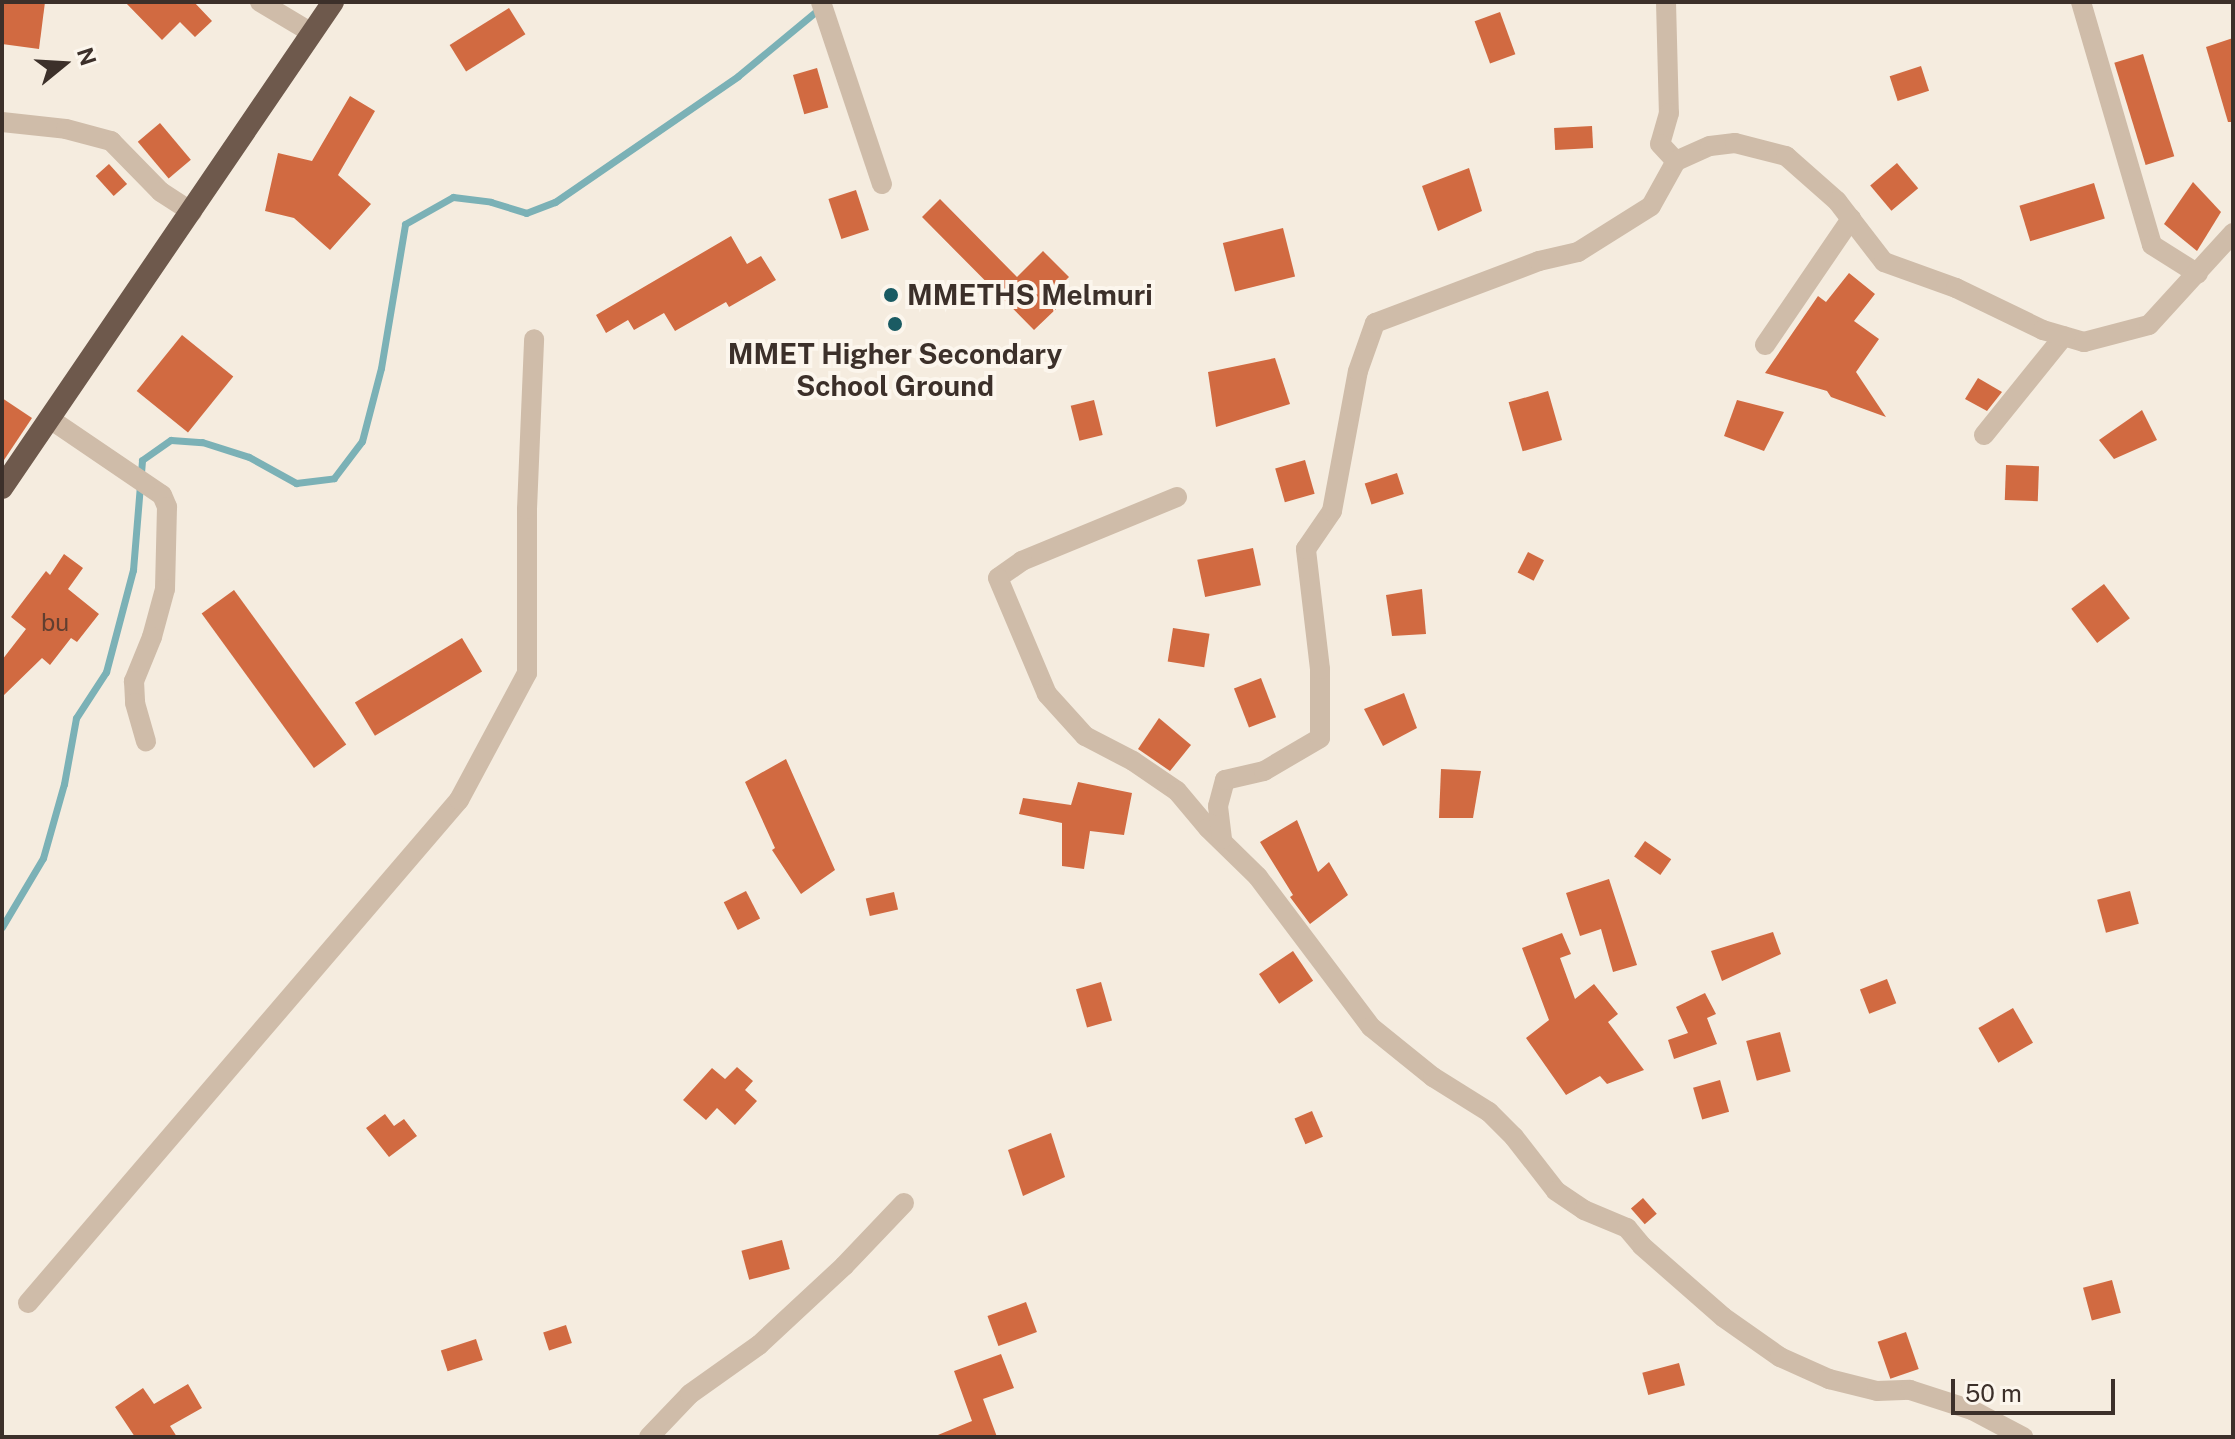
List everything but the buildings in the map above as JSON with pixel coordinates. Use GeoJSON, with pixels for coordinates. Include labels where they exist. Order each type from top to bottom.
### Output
{"type":"FeatureCollection","features":[{"type":"Feature","properties":{"kind":"highway"},"geometry":{"type":"LineString","coordinates":[[6,475],[50,419],[333,2]]}},
{"type":"Feature","properties":{"kind":"street"},"geometry":{"type":"LineString","coordinates":[[260,2],[312,33]]}},
{"type":"Feature","properties":{"kind":"street"},"geometry":{"type":"LineString","coordinates":[[1666,2],[1669,113],[1660,144],[1676,161]]}},
{"type":"Feature","properties":{"kind":"street"},"geometry":{"type":"LineString","coordinates":[[2081,2],[2152,245],[2198,274]]}},
{"type":"Feature","properties":{"kind":"street"},"geometry":{"type":"LineString","coordinates":[[824,11],[882,184]]}},
{"type":"Feature","properties":{"kind":"street"},"geometry":{"type":"LineString","coordinates":[[2,122],[66,129],[111,141],[161,192],[192,212]]}},
{"type":"Feature","properties":{"kind":"street"},"geometry":{"type":"LineString","coordinates":[[1222,839],[1218,806],[1225,780],[1264,771],[1320,738],[1322,710],[1318,642],[1306,549],[1332,511],[1358,371],[1375,323],[1539,261],[1578,252],[1651,206],[1676,161],[1710,146],[1735,143],[1786,156],[1837,201],[1884,262],[1956,288],[2084,342],[2149,325],[2233,233]]}},
{"type":"Feature","properties":{"kind":"street"},"geometry":{"type":"LineString","coordinates":[[1765,345],[1851,219]]}},
{"type":"Feature","properties":{"kind":"street"},"geometry":{"type":"LineString","coordinates":[[1984,435],[2064,336]]}},
{"type":"Feature","properties":{"kind":"street"},"geometry":{"type":"LineString","coordinates":[[28,1303],[459,800],[520,688],[527,673],[527,509],[534,339]]}},
{"type":"Feature","properties":{"kind":"street"},"geometry":{"type":"LineString","coordinates":[[50,419],[162,495],[167,507],[165,589],[152,637],[134,681],[135,703],[146,741]]}},
{"type":"Feature","properties":{"kind":"street"},"geometry":{"type":"LineString","coordinates":[[1177,497],[1022,561],[998,578],[1047,694],[1085,736],[1133,761],[1177,791],[1208,828],[1258,877],[1371,1027],[1433,1077],[1489,1112],[1524,1149],[1556,1191],[1584,1210],[1627,1228],[1642,1246],[1723,1317],[1780,1357],[1829,1379],[1877,1391],[1910,1390],[1972,1410],[2023,1437]]}},
{"type":"Feature","properties":{"kind":"street"},"geometry":{"type":"LineString","coordinates":[[649,1437],[690,1394],[769,1335],[844,1266],[904,1203]]}},
{"type":"Feature","properties":{"kind":"waterway"},"geometry":{"type":"LineString","coordinates":[[2,927],[43,858],[64,784],[76,718],[106,672],[133,570],[142,460],[171,440],[202,442],[249,457],[296,483],[334,478],[362,441],[381,368],[405,224],[453,197],[491,202],[526,213],[555,202],[738,76],[819,9]]}},
{"type":"Feature","properties":{"kind":"place","name":"MMETHS Melmuri"},"geometry":{"type":"Point","coordinates":[891,295]}},
{"type":"Feature","properties":{"kind":"place","name":"MMET Higher Secondary School Ground"},"geometry":{"type":"Point","coordinates":[895,324]}}]}
